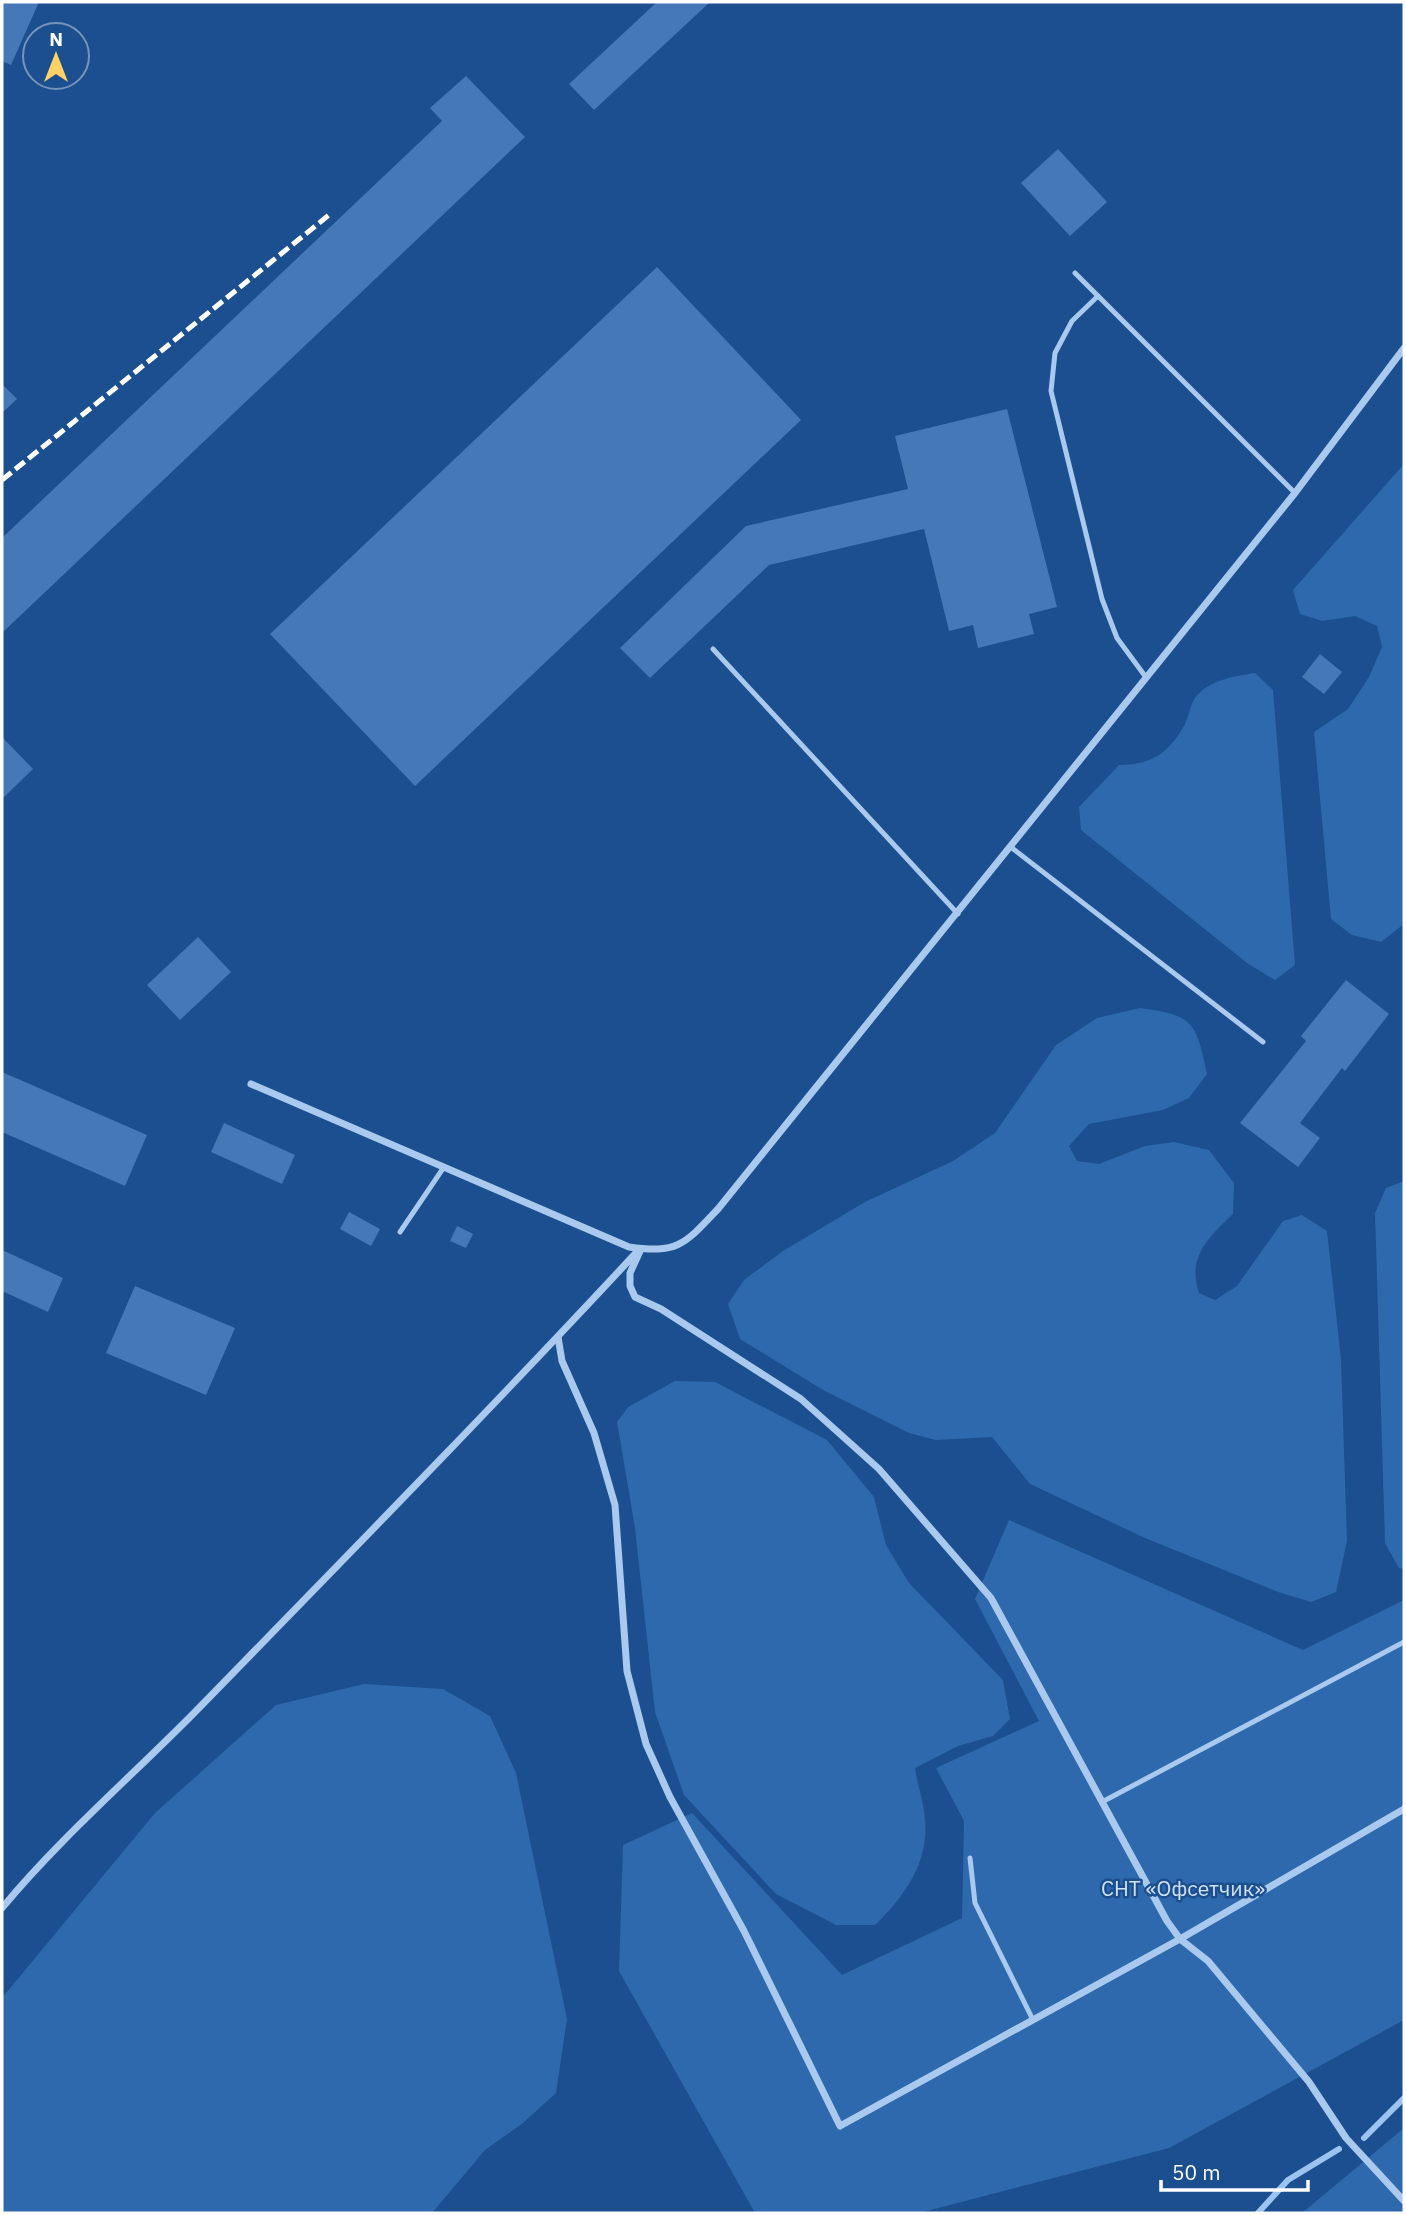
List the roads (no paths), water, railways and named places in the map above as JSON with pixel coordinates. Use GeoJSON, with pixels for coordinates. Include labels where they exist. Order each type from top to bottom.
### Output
{"type":"FeatureCollection","features":[{"type":"Feature","properties":{"kind":"street"},"geometry":{"type":"LineString","coordinates":[[251,1084],[629,1247],[676,1248],[704,1224],[1012,848],[1145,676],[1295,493],[1404,348]]}},
{"type":"Feature","properties":{"kind":"street"},"geometry":{"type":"LineString","coordinates":[[2,1908],[25,1881],[121,1788],[641,1249]]}},
{"type":"Feature","properties":{"kind":"street"},"geometry":{"type":"LineString","coordinates":[[641,1249],[631,1273],[630,1286],[635,1297],[661,1309],[801,1399],[879,1469],[991,1598],[1167,1921],[1180,1939],[1208,1961],[1309,2082],[1346,2138],[1404,2201]]}},
{"type":"Feature","properties":{"kind":"street"},"geometry":{"type":"LineString","coordinates":[[558,1337],[562,1361],[594,1433],[615,1505],[627,1671],[646,1744],[670,1797],[744,1931],[841,2126],[1180,1939],[1404,1809]]}},
{"type":"Feature","properties":{"kind":"lane"},"geometry":{"type":"LineString","coordinates":[[1075,273],[1295,493]]}},
{"type":"Feature","properties":{"kind":"lane"},"geometry":{"type":"LineString","coordinates":[[1098,296],[1072,321],[1055,354],[1051,391],[1102,598],[1117,638],[1145,676]]}},
{"type":"Feature","properties":{"kind":"lane"},"geometry":{"type":"LineString","coordinates":[[713,649],[958,914]]}},
{"type":"Feature","properties":{"kind":"lane"},"geometry":{"type":"LineString","coordinates":[[1012,848],[1263,1042]]}},
{"type":"Feature","properties":{"kind":"lane"},"geometry":{"type":"LineString","coordinates":[[400,1232],[444,1167]]}},
{"type":"Feature","properties":{"kind":"lane"},"geometry":{"type":"LineString","coordinates":[[1102,1802],[1404,1642]]}},
{"type":"Feature","properties":{"kind":"lane"},"geometry":{"type":"LineString","coordinates":[[970,1858],[975,1903],[1033,2020]]}},
{"type":"Feature","properties":{"kind":"waterway"},"geometry":{"type":"LineString","coordinates":[[1364,2138],[1404,2098]]}},
{"type":"Feature","properties":{"kind":"waterway"},"geometry":{"type":"LineString","coordinates":[[1258,2213],[1288,2180],[1339,2149]]}},
{"type":"Feature","properties":{"kind":"railway"},"geometry":{"type":"LineString","coordinates":[[2,480],[329,215]]}},
{"type":"Feature","properties":{"kind":"park label","name":"СНТ «Офсетчик»"},"geometry":{"type":"Point","coordinates":[1183,1889]}}]}
